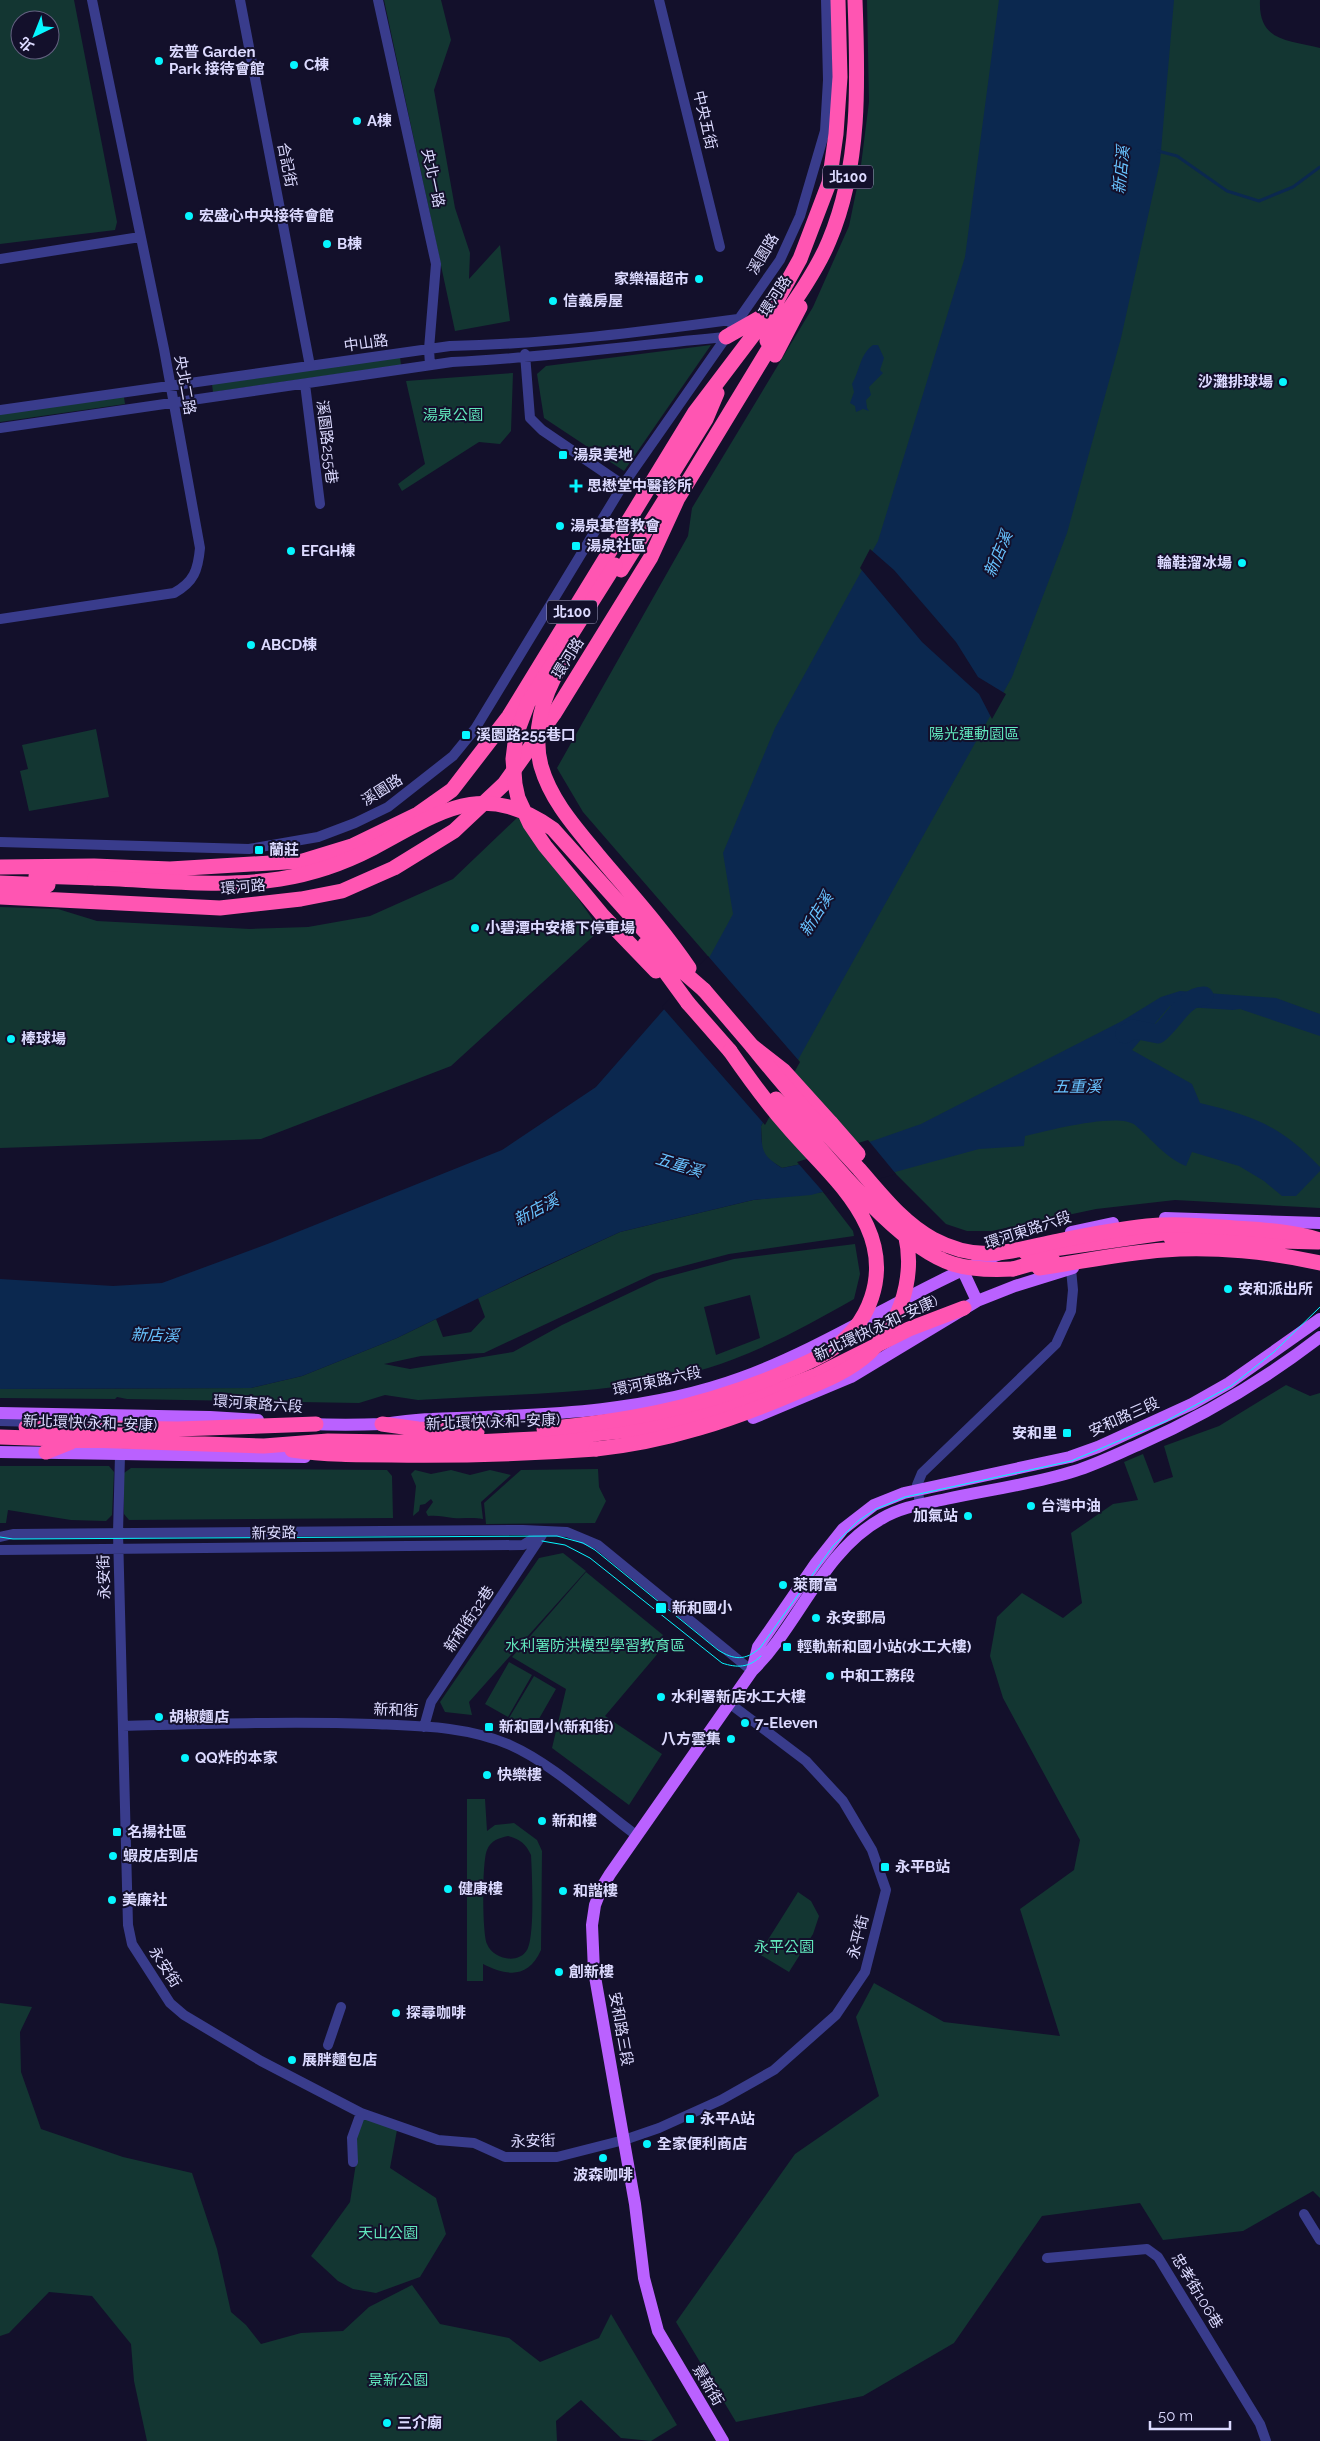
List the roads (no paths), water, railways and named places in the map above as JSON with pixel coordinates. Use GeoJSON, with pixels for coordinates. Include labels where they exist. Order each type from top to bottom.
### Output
{"type":"FeatureCollection","features":[{"type":"Feature","properties":{"kind":"highway","name":"環河路"},"geometry":{"type":"LineString","coordinates":[[0,867],[94,866],[170,869],[303,861],[352,846],[434,805],[452,790],[509,716],[695,412],[725,373],[754,326],[770,313],[800,259],[829,183],[836,134],[840,77],[838,0]]}},
{"type":"Feature","properties":{"kind":"highway","name":"環河路"},"geometry":{"type":"LineString","coordinates":[[754,326],[796,297],[828,243],[838,216],[848,180],[854,124],[856,0]]}},
{"type":"Feature","properties":{"kind":"highway"},"geometry":{"type":"LineString","coordinates":[[651,557],[684,507],[785,338],[816,275],[828,243]]}},
{"type":"Feature","properties":{"kind":"highway"},"geometry":{"type":"LineString","coordinates":[[770,313],[796,297]]}},
{"type":"Feature","properties":{"kind":"highway","name":"環河路"},"geometry":{"type":"LineString","coordinates":[[0,897],[220,908],[301,899],[342,891],[394,868],[454,831],[504,784],[554,714],[651,557],[678,498],[774,340],[754,326]]}},
{"type":"Feature","properties":{"kind":"highway"},"geometry":{"type":"LineString","coordinates":[[726,337],[754,326]]}},
{"type":"Feature","properties":{"kind":"highway"},"geometry":{"type":"LineString","coordinates":[[754,326],[713,421],[528,703],[516,735],[513,759],[518,798],[530,824],[545,846],[603,916],[688,1003],[869,1202],[910,1241],[952,1264],[991,1270],[1039,1268],[1166,1250],[1210,1250],[1299,1258],[1320,1264]]}},
{"type":"Feature","properties":{"kind":"highway"},"geometry":{"type":"LineString","coordinates":[[725,373],[706,419],[549,689],[538,731],[542,766],[558,804],[669,939],[704,990],[810,1115],[884,1198],[915,1228],[932,1239],[965,1252],[989,1255],[1045,1251],[1180,1230],[1267,1238]]}},
{"type":"Feature","properties":{"kind":"highway"},"geometry":{"type":"LineString","coordinates":[[0,883],[224,882],[279,879],[326,868],[452,808],[493,802],[535,816],[553,829],[674,962],[704,990]]}},
{"type":"Feature","properties":{"kind":"highway"},"geometry":{"type":"LineString","coordinates":[[0,875],[216,891],[277,888],[342,872],[419,832],[463,814],[498,812],[519,818],[552,839],[640,937],[688,1003]]}},
{"type":"Feature","properties":{"kind":"highway"},"geometry":{"type":"LineString","coordinates":[[264,1446],[316,1453],[447,1456],[511,1455],[596,1448],[648,1440],[718,1423],[828,1379],[869,1353],[882,1339],[900,1309],[907,1282],[909,1260],[906,1239],[892,1201],[871,1168],[824,1115],[784,1071],[752,1046]]}},
{"type":"Feature","properties":{"kind":"highway"},"geometry":{"type":"LineString","coordinates":[[382,1424],[465,1433],[544,1429],[652,1415],[700,1404],[738,1391],[826,1353],[856,1328],[867,1311],[874,1294],[878,1273],[877,1255],[867,1225],[843,1190],[759,1092],[730,1051]]}},
{"type":"Feature","properties":{"kind":"highway"},"geometry":{"type":"LineString","coordinates":[[1010,1253],[1059,1241],[1148,1226],[1183,1224],[1296,1233],[1320,1240]]}},
{"type":"Feature","properties":{"kind":"highway"},"geometry":{"type":"LineString","coordinates":[[1013,1269],[1085,1251],[1171,1238],[1320,1240]]}},
{"type":"Feature","properties":{"kind":"highway","name":"新北環快(永和-安康)"},"geometry":{"type":"LineString","coordinates":[[0,1437],[264,1446],[328,1441],[464,1442],[555,1438],[651,1428],[715,1411],[817,1375],[909,1329],[971,1304]]}},
{"type":"Feature","properties":{"kind":"highway","name":"新北環快(永和-安康)"},"geometry":{"type":"LineString","coordinates":[[0,1427],[178,1429],[262,1424],[316,1424]]}},
{"type":"Feature","properties":{"kind":"highway"},"geometry":{"type":"LineString","coordinates":[[46,1452],[74,1441]]}},
{"type":"Feature","properties":{"kind":"main road","name":"環河東路六段"},"geometry":{"type":"LineString","coordinates":[[0,1413],[210,1417],[316,1424],[382,1424],[429,1419],[504,1417],[636,1405],[670,1398],[740,1378],[800,1353],[990,1258],[1045,1238],[1125,1221],[1202,1218],[1320,1223]]}},
{"type":"Feature","properties":{"kind":"main road","name":"環河東路六段"},"geometry":{"type":"LineString","coordinates":[[1286,1223],[1320,1230]]}},
{"type":"Feature","properties":{"kind":"main road"},"geometry":{"type":"LineString","coordinates":[[0,1452],[519,1461],[642,1447],[700,1434],[784,1406],[851,1377],[910,1344],[971,1304],[1015,1286],[1071,1269],[1135,1255],[1205,1252],[1320,1264]]}},
{"type":"Feature","properties":{"kind":"main road"},"geometry":{"type":"LineString","coordinates":[[963,1272],[971,1304]]}},
{"type":"Feature","properties":{"kind":"main road"},"geometry":{"type":"LineString","coordinates":[[1316,1322],[1320,1337]]}},
{"type":"Feature","properties":{"kind":"main road","name":"安和路三段"},"geometry":{"type":"LineString","coordinates":[[752,1671],[758,1647],[836,1536],[874,1505],[918,1490],[1070,1457],[1098,1447],[1192,1404],[1229,1383],[1316,1322]]}},
{"type":"Feature","properties":{"kind":"main road","name":"安和路三段"},"geometry":{"type":"LineString","coordinates":[[666,2347],[658,2331],[644,2278],[624,2140],[594,1971],[592,1925],[602,1886],[752,1671],[769,1655],[827,1571],[853,1539],[882,1518],[920,1504],[1074,1471],[1105,1460],[1199,1417],[1266,1376],[1320,1337]]}},
{"type":"Feature","properties":{"kind":"main road","name":"景新街"},"geometry":{"type":"LineString","coordinates":[[666,2347],[724,2441]]}},
{"type":"Feature","properties":{"kind":"street","name":"央北二路"},"geometry":{"type":"LineString","coordinates":[[0,619],[174,593],[186,586],[195,576],[200,548],[170,386],[92,0]]}},
{"type":"Feature","properties":{"kind":"street","name":"合記街"},"geometry":{"type":"LineString","coordinates":[[240,0],[310,366]]}},
{"type":"Feature","properties":{"kind":"street","name":"央北一路"},"geometry":{"type":"LineString","coordinates":[[378,0],[436,264],[429,349],[430,365]]}},
{"type":"Feature","properties":{"kind":"street","name":"中央五街"},"geometry":{"type":"LineString","coordinates":[[659,0],[720,247]]}},
{"type":"Feature","properties":{"kind":"street","name":"溪園路"},"geometry":{"type":"LineString","coordinates":[[754,326],[800,216],[825,131],[828,80],[826,0]]}},
{"type":"Feature","properties":{"kind":"street"},"geometry":{"type":"LineString","coordinates":[[0,259],[140,237]]}},
{"type":"Feature","properties":{"kind":"street","name":"中山路"},"geometry":{"type":"LineString","coordinates":[[0,410],[450,346],[524,344],[642,332],[754,326]]}},
{"type":"Feature","properties":{"kind":"street","name":"中山路"},"geometry":{"type":"LineString","coordinates":[[0,428],[430,365],[525,359],[644,344],[726,337]]}},
{"type":"Feature","properties":{"kind":"street","name":"溪園路"},"geometry":{"type":"LineString","coordinates":[[0,842],[249,849],[318,837],[355,823],[388,807],[453,756],[475,729],[623,485],[726,337]]}},
{"type":"Feature","properties":{"kind":"street"},"geometry":{"type":"LineString","coordinates":[[524,344],[530,418],[542,430],[623,485]]}},
{"type":"Feature","properties":{"kind":"street","name":"溪園路255巷"},"geometry":{"type":"LineString","coordinates":[[305,384],[320,504]]}},
{"type":"Feature","properties":{"kind":"street"},"geometry":{"type":"LineString","coordinates":[[920,1504],[918,1480],[922,1473],[1056,1344],[1071,1311],[1073,1290],[1071,1269]]}},
{"type":"Feature","properties":{"kind":"street"},"geometry":{"type":"LineString","coordinates":[[0,1421],[316,1424]]}},
{"type":"Feature","properties":{"kind":"street","name":"永安街"},"geometry":{"type":"LineString","coordinates":[[120,1455],[118,1549],[128,1925],[132,1944],[170,2003],[184,2015],[262,2061],[360,2113],[438,2140],[474,2143],[505,2157],[556,2157],[624,2140]]}},
{"type":"Feature","properties":{"kind":"street","name":"新安路"},"geometry":{"type":"LineString","coordinates":[[0,1537],[13,1534],[523,1530],[576,1534],[598,1545],[752,1671]]}},
{"type":"Feature","properties":{"kind":"street","name":"新安路"},"geometry":{"type":"LineString","coordinates":[[0,1550],[523,1545],[544,1532]]}},
{"type":"Feature","properties":{"kind":"street","name":"新和街32巷"},"geometry":{"type":"LineString","coordinates":[[424,1726],[431,1702],[544,1532]]}},
{"type":"Feature","properties":{"kind":"street","name":"永平街"},"geometry":{"type":"LineString","coordinates":[[624,2140],[659,2128],[754,2083],[788,2060],[836,2015],[865,1972],[886,1890],[872,1850],[842,1801],[806,1761],[729,1703]]}},
{"type":"Feature","properties":{"kind":"street","name":"新和街"},"geometry":{"type":"LineString","coordinates":[[123,1726],[243,1723],[424,1726],[459,1730],[510,1745],[535,1760],[636,1835]]}},
{"type":"Feature","properties":{"kind":"street"},"geometry":{"type":"LineString","coordinates":[[328,2045],[341,2007]]}},
{"type":"Feature","properties":{"kind":"street"},"geometry":{"type":"LineString","coordinates":[[353,2162],[352,2138],[360,2113]]}},
{"type":"Feature","properties":{"kind":"street"},"geometry":{"type":"LineString","coordinates":[[1304,2214],[1320,2240]]}},
{"type":"Feature","properties":{"kind":"street","name":"忠孝街106巷"},"geometry":{"type":"LineString","coordinates":[[1047,2258],[1147,2249],[1158,2257],[1260,2424],[1266,2441]]}},
{"type":"Feature","properties":{"kind":"water","name":"新店溪"},"geometry":{"type":"Polygon","coordinates":[[[999,0],[1174,0],[1160,162],[1121,338],[1067,533],[1012,677],[761,1126],[764,1151],[770,1159],[782,1168],[812,1162],[921,1124],[1122,1021],[1161,997],[1180,991],[1276,998],[1320,1014],[1320,1036],[1240,1009],[1170,1006],[1132,1050],[1192,1084],[1200,1103],[1251,1118],[1279,1132],[1306,1153],[1320,1167],[1320,1171],[1296,1196],[1282,1196],[1264,1181],[1239,1166],[1192,1152],[1186,1166],[1171,1158],[1135,1125],[1126,1122],[1099,1121],[1025,1136],[1024,1146],[979,1149],[811,1195],[753,1200],[620,1232],[528,1274],[397,1338],[302,1376],[251,1388],[0,1389],[0,1279],[113,1286],[162,1283],[270,1243],[502,1150],[596,1087],[709,958],[733,914],[723,853],[775,728],[878,541],[965,257],[999,0]]]}},
{"type":"Feature","properties":{"kind":"water"},"geometry":{"type":"Polygon","coordinates":[[[873,345],[878,345],[884,358],[880,370],[883,373],[869,387],[871,395],[866,400],[869,411],[863,409],[856,412],[855,406],[850,403],[854,392],[852,384],[865,353],[873,345]]]}},
{"type":"Feature","properties":{"kind":"waterway"},"geometry":{"type":"LineString","coordinates":[[1158,151],[1177,156],[1227,191],[1259,201],[1293,187],[1320,167]]}},
{"type":"Feature","properties":{"kind":"waterway","name":"五重溪"},"geometry":{"type":"LineString","coordinates":[[1125,1034],[1133,1029],[1158,1034],[1184,1005],[1197,997],[1204,996]]}},
{"type":"Feature","properties":{"kind":"tram line"},"geometry":{"type":"LineString","coordinates":[[0,1537],[13,1539],[557,1536],[583,1543],[595,1550],[718,1650],[729,1656],[739,1658],[749,1655],[760,1648],[833,1546],[858,1521],[876,1509],[905,1497],[1071,1461],[1164,1422],[1231,1386],[1274,1352],[1320,1307]]}},
{"type":"Feature","properties":{"kind":"tram line"},"geometry":{"type":"LineString","coordinates":[[542,1541],[565,1545],[590,1558],[722,1663],[743,1666],[752,1663],[761,1656]]}},
{"type":"Feature","properties":{"kind":"place","name":"宏普 Garden Park 接待會館"},"geometry":{"type":"Point","coordinates":[159,61]}},
{"type":"Feature","properties":{"kind":"place","name":"C棟"},"geometry":{"type":"Point","coordinates":[294,65]}},
{"type":"Feature","properties":{"kind":"place","name":"A棟"},"geometry":{"type":"Point","coordinates":[357,121]}},
{"type":"Feature","properties":{"kind":"place","name":"宏盛心中央接待會館"},"geometry":{"type":"Point","coordinates":[189,216]}},
{"type":"Feature","properties":{"kind":"place","name":"B棟"},"geometry":{"type":"Point","coordinates":[327,244]}},
{"type":"Feature","properties":{"kind":"place","name":"家樂福超市"},"geometry":{"type":"Point","coordinates":[699,279]}},
{"type":"Feature","properties":{"kind":"place","name":"信義房屋"},"geometry":{"type":"Point","coordinates":[553,301]}},
{"type":"Feature","properties":{"kind":"place","name":"沙灘排球場"},"geometry":{"type":"Point","coordinates":[1283,382]}},
{"type":"Feature","properties":{"kind":"place","name":"湯泉美地"},"geometry":{"type":"Point","coordinates":[563,455]}},
{"type":"Feature","properties":{"kind":"place","name":"思懋堂中醫診所"},"geometry":{"type":"Point","coordinates":[576,486]}},
{"type":"Feature","properties":{"kind":"place","name":"湯泉基督教會"},"geometry":{"type":"Point","coordinates":[560,526]}},
{"type":"Feature","properties":{"kind":"place","name":"湯泉社區"},"geometry":{"type":"Point","coordinates":[576,546]}},
{"type":"Feature","properties":{"kind":"place","name":"EFGH棟"},"geometry":{"type":"Point","coordinates":[291,551]}},
{"type":"Feature","properties":{"kind":"place","name":"輪鞋溜冰場"},"geometry":{"type":"Point","coordinates":[1242,563]}},
{"type":"Feature","properties":{"kind":"place","name":"ABCD棟"},"geometry":{"type":"Point","coordinates":[251,645]}},
{"type":"Feature","properties":{"kind":"place","name":"溪園路255巷口"},"geometry":{"type":"Point","coordinates":[466,735]}},
{"type":"Feature","properties":{"kind":"place","name":"蘭莊"},"geometry":{"type":"Point","coordinates":[259,850]}},
{"type":"Feature","properties":{"kind":"place","name":"小碧潭中安橋下停車場"},"geometry":{"type":"Point","coordinates":[475,928]}},
{"type":"Feature","properties":{"kind":"place","name":"棒球場"},"geometry":{"type":"Point","coordinates":[11,1039]}},
{"type":"Feature","properties":{"kind":"place","name":"安和派出所"},"geometry":{"type":"Point","coordinates":[1228,1289]}},
{"type":"Feature","properties":{"kind":"place","name":"安和里"},"geometry":{"type":"Point","coordinates":[1067,1433]}},
{"type":"Feature","properties":{"kind":"place","name":"台灣中油"},"geometry":{"type":"Point","coordinates":[1031,1506]}},
{"type":"Feature","properties":{"kind":"place","name":"加氣站"},"geometry":{"type":"Point","coordinates":[968,1516]}},
{"type":"Feature","properties":{"kind":"place","name":"萊爾富"},"geometry":{"type":"Point","coordinates":[783,1585]}},
{"type":"Feature","properties":{"kind":"place","name":"新和國小"},"geometry":{"type":"Point","coordinates":[661,1608]}},
{"type":"Feature","properties":{"kind":"place","name":"永安郵局"},"geometry":{"type":"Point","coordinates":[816,1618]}},
{"type":"Feature","properties":{"kind":"place","name":"輕軌新和國小站(水工大樓)"},"geometry":{"type":"Point","coordinates":[787,1647]}},
{"type":"Feature","properties":{"kind":"place","name":"中和工務段"},"geometry":{"type":"Point","coordinates":[830,1676]}},
{"type":"Feature","properties":{"kind":"place","name":"水利署新店水工大樓"},"geometry":{"type":"Point","coordinates":[661,1697]}},
{"type":"Feature","properties":{"kind":"place","name":"胡椒麵店"},"geometry":{"type":"Point","coordinates":[159,1717]}},
{"type":"Feature","properties":{"kind":"place","name":"7-Eleven"},"geometry":{"type":"Point","coordinates":[745,1723]}},
{"type":"Feature","properties":{"kind":"place","name":"新和國小(新和街)"},"geometry":{"type":"Point","coordinates":[489,1727]}},
{"type":"Feature","properties":{"kind":"place","name":"八方雲集"},"geometry":{"type":"Point","coordinates":[731,1739]}},
{"type":"Feature","properties":{"kind":"place","name":"QQ炸的本家"},"geometry":{"type":"Point","coordinates":[185,1758]}},
{"type":"Feature","properties":{"kind":"place","name":"快樂樓"},"geometry":{"type":"Point","coordinates":[487,1775]}},
{"type":"Feature","properties":{"kind":"place","name":"新和樓"},"geometry":{"type":"Point","coordinates":[542,1821]}},
{"type":"Feature","properties":{"kind":"place","name":"名揚社區"},"geometry":{"type":"Point","coordinates":[117,1832]}},
{"type":"Feature","properties":{"kind":"place","name":"蝦皮店到店"},"geometry":{"type":"Point","coordinates":[113,1856]}},
{"type":"Feature","properties":{"kind":"place","name":"永平B站"},"geometry":{"type":"Point","coordinates":[885,1867]}},
{"type":"Feature","properties":{"kind":"place","name":"健康樓"},"geometry":{"type":"Point","coordinates":[448,1889]}},
{"type":"Feature","properties":{"kind":"place","name":"和諧樓"},"geometry":{"type":"Point","coordinates":[563,1891]}},
{"type":"Feature","properties":{"kind":"place","name":"美廉社"},"geometry":{"type":"Point","coordinates":[112,1900]}},
{"type":"Feature","properties":{"kind":"place","name":"創新樓"},"geometry":{"type":"Point","coordinates":[559,1972]}},
{"type":"Feature","properties":{"kind":"place","name":"探尋咖啡"},"geometry":{"type":"Point","coordinates":[396,2013]}},
{"type":"Feature","properties":{"kind":"place","name":"展胖麵包店"},"geometry":{"type":"Point","coordinates":[292,2060]}},
{"type":"Feature","properties":{"kind":"place","name":"永平A站"},"geometry":{"type":"Point","coordinates":[690,2119]}},
{"type":"Feature","properties":{"kind":"place","name":"全家便利商店"},"geometry":{"type":"Point","coordinates":[647,2144]}},
{"type":"Feature","properties":{"kind":"place","name":"波森咖啡"},"geometry":{"type":"Point","coordinates":[603,2158]}},
{"type":"Feature","properties":{"kind":"place","name":"三介廟"},"geometry":{"type":"Point","coordinates":[387,2423]}},
{"type":"Feature","properties":{"kind":"park label","name":"湯泉公園"},"geometry":{"type":"Point","coordinates":[453,415]}},
{"type":"Feature","properties":{"kind":"park label","name":"陽光運動園區"},"geometry":{"type":"Point","coordinates":[974,734]}},
{"type":"Feature","properties":{"kind":"park label","name":"水利署防洪模型學習教育區"},"geometry":{"type":"Point","coordinates":[595,1646]}},
{"type":"Feature","properties":{"kind":"park label","name":"永平公園"},"geometry":{"type":"Point","coordinates":[784,1947]}},
{"type":"Feature","properties":{"kind":"park label","name":"天山公園"},"geometry":{"type":"Point","coordinates":[388,2233]}},
{"type":"Feature","properties":{"kind":"park label","name":"景新公園"},"geometry":{"type":"Point","coordinates":[398,2380]}}]}
